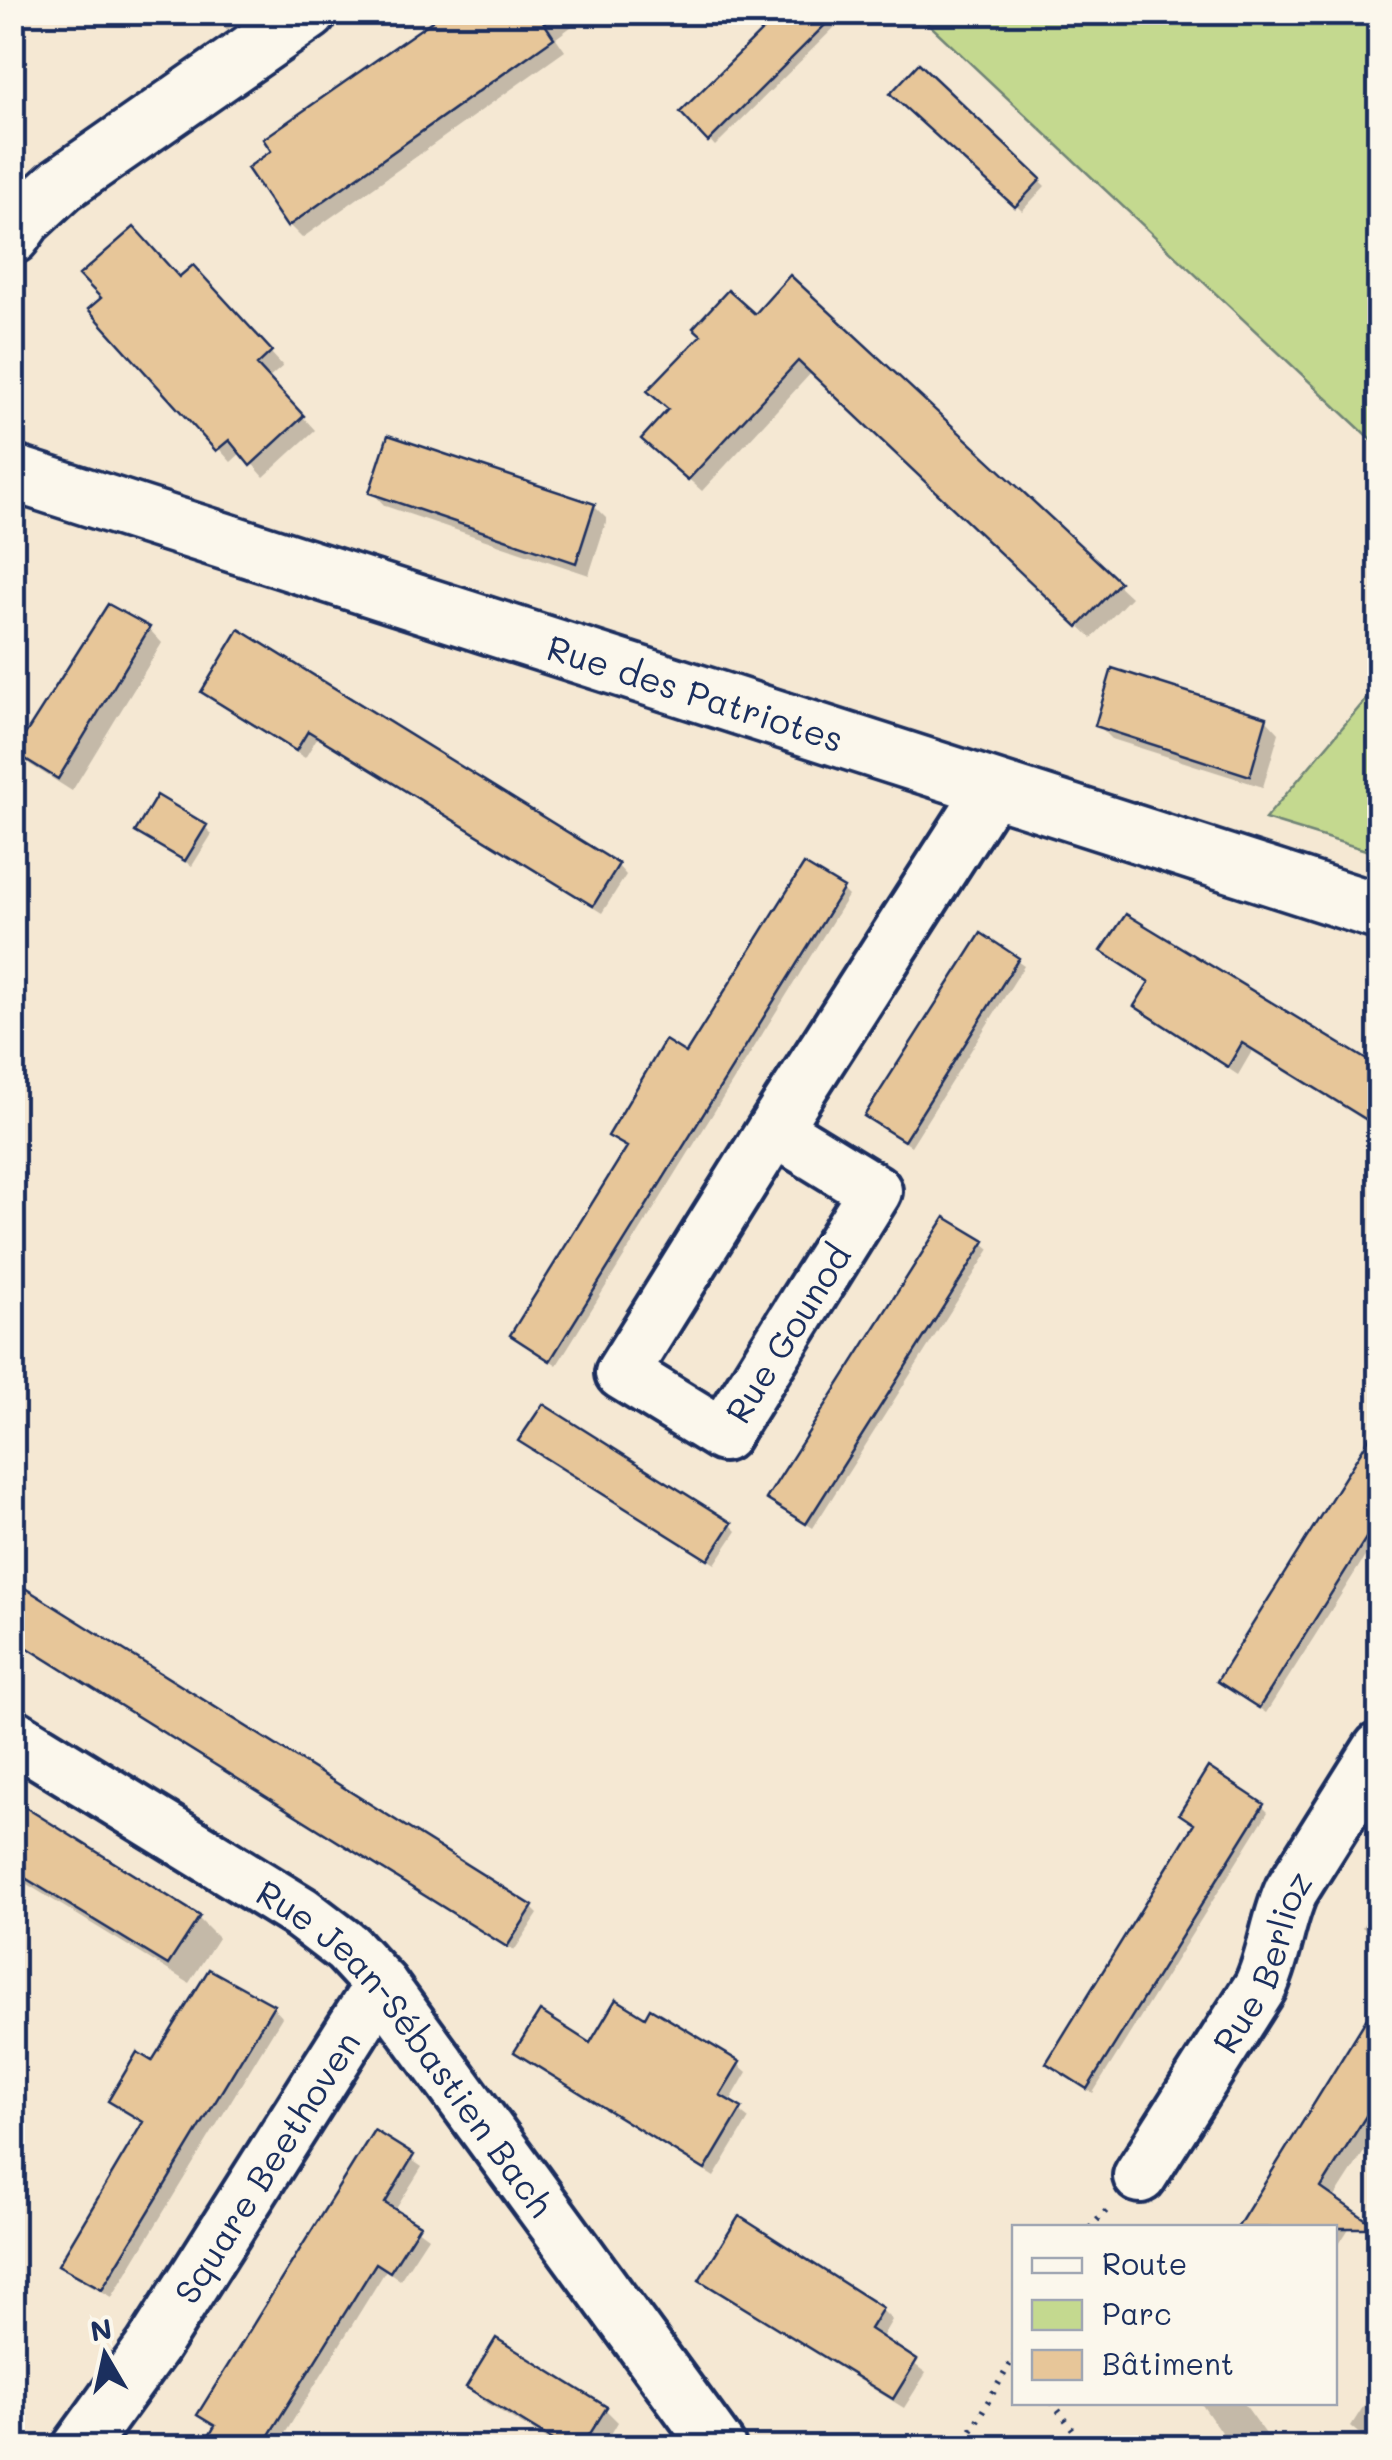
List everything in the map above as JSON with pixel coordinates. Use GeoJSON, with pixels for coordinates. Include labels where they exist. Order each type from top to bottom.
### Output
{"type":"FeatureCollection","features":[{"type":"Feature","properties":{"kind":"street"},"geometry":{"type":"LineString","coordinates":[[12,236],[62,184],[309,12]]}},
{"type":"Feature","properties":{"kind":"street","name":"Rue des Patriotes"},"geometry":{"type":"LineString","coordinates":[[12,473],[1380,912]]}},
{"type":"Feature","properties":{"kind":"street","name":"Rue Gounod"},"geometry":{"type":"LineString","coordinates":[[774,1129],[875,1191],[724,1436],[622,1373],[774,1129],[992,789]]}},
{"type":"Feature","properties":{"kind":"street","name":"Rue Jean-Sébastien Bach"},"geometry":{"type":"LineString","coordinates":[[12,1735],[301,1913],[347,1948],[381,1985],[719,2448]]}},
{"type":"Feature","properties":{"kind":"street","name":"Rue Berlioz"},"geometry":{"type":"LineString","coordinates":[[1140,2176],[1260,1987],[1270,1966],[1281,1914],[1291,1890],[1380,1749]]}},
{"type":"Feature","properties":{"kind":"street","name":"Square Beethoven"},"geometry":{"type":"LineString","coordinates":[[79,2448],[152,2347],[381,1985]]}},
{"type":"Feature","properties":{"kind":"path"},"geometry":{"type":"LineString","coordinates":[[961,2448],[1012,2360]]}},
{"type":"Feature","properties":{"kind":"path"},"geometry":{"type":"LineString","coordinates":[[1054,2405],[1087,2448]]}},
{"type":"Feature","properties":{"kind":"green space"},"geometry":{"type":"Polygon","coordinates":[[[917,13],[1379,13],[1379,447],[917,13]]]}},
{"type":"Feature","properties":{"kind":"green space"},"geometry":{"type":"Polygon","coordinates":[[[1379,684],[1379,854],[1265,819],[1379,684]]]}},
{"type":"Feature","properties":{"kind":"building"},"geometry":{"type":"Polygon","coordinates":[[[445,12],[537,12],[554,38],[287,227],[247,168],[271,151],[263,139],[445,12]]]}},
{"type":"Feature","properties":{"kind":"building"},"geometry":{"type":"Polygon","coordinates":[[[781,12],[838,12],[708,142],[680,112],[781,12]]]}},
{"type":"Feature","properties":{"kind":"building"},"geometry":{"type":"Polygon","coordinates":[[[919,63],[1041,179],[1015,207],[890,94],[919,63]]]}},
{"type":"Feature","properties":{"kind":"building"},"geometry":{"type":"Polygon","coordinates":[[[134,227],[179,277],[193,265],[272,351],[257,365],[304,416],[250,466],[229,440],[216,451],[88,309],[101,298],[79,275],[134,227]]]}},
{"type":"Feature","properties":{"kind":"building"},"geometry":{"type":"Polygon","coordinates":[[[790,275],[1120,582],[1078,627],[798,361],[688,480],[641,439],[668,409],[647,391],[701,335],[693,328],[728,290],[755,314],[790,275]]]}},
{"type":"Feature","properties":{"kind":"building"},"geometry":{"type":"Polygon","coordinates":[[[388,435],[595,504],[576,563],[369,493],[388,435]]]}},
{"type":"Feature","properties":{"kind":"building"},"geometry":{"type":"Polygon","coordinates":[[[108,604],[150,627],[58,779],[14,752],[108,604]]]}},
{"type":"Feature","properties":{"kind":"building"},"geometry":{"type":"Polygon","coordinates":[[[239,629],[619,864],[593,906],[308,731],[296,751],[201,692],[239,629]]]}},
{"type":"Feature","properties":{"kind":"building"},"geometry":{"type":"Polygon","coordinates":[[[1112,668],[1267,717],[1250,776],[1095,726],[1112,668]]]}},
{"type":"Feature","properties":{"kind":"building"},"geometry":{"type":"Polygon","coordinates":[[[157,795],[207,825],[185,861],[135,832],[157,795]]]}},
{"type":"Feature","properties":{"kind":"building"},"geometry":{"type":"Polygon","coordinates":[[[804,864],[844,888],[550,1361],[510,1335],[627,1147],[608,1136],[665,1040],[686,1053],[804,864]]]}},
{"type":"Feature","properties":{"kind":"building"},"geometry":{"type":"Polygon","coordinates":[[[1126,914],[1380,1068],[1380,1128],[1242,1043],[1228,1067],[1134,1006],[1149,982],[1101,951],[1126,914]]]}},
{"type":"Feature","properties":{"kind":"building"},"geometry":{"type":"Polygon","coordinates":[[[981,933],[1019,958],[904,1141],[864,1116],[981,933]]]}},
{"type":"Feature","properties":{"kind":"building"},"geometry":{"type":"Polygon","coordinates":[[[945,1217],[985,1241],[806,1524],[766,1499],[945,1217]]]}},
{"type":"Feature","properties":{"kind":"building"},"geometry":{"type":"Polygon","coordinates":[[[543,1404],[732,1523],[708,1560],[518,1441],[543,1404]]]}},
{"type":"Feature","properties":{"kind":"building"},"geometry":{"type":"Polygon","coordinates":[[[1380,1421],[1380,1516],[1259,1708],[1217,1681],[1380,1421]]]}},
{"type":"Feature","properties":{"kind":"building"},"geometry":{"type":"Polygon","coordinates":[[[12,1580],[533,1906],[507,1947],[12,1638],[12,1580]]]}},
{"type":"Feature","properties":{"kind":"building"},"geometry":{"type":"Polygon","coordinates":[[[1208,1767],[1264,1804],[1087,2089],[1046,2063],[1194,1824],[1179,1814],[1208,1767]]]}},
{"type":"Feature","properties":{"kind":"building"},"geometry":{"type":"Polygon","coordinates":[[[12,1799],[200,1916],[168,1965],[12,1870],[12,1799]]]}},
{"type":"Feature","properties":{"kind":"building"},"geometry":{"type":"Polygon","coordinates":[[[209,1969],[274,2005],[102,2289],[58,2265],[143,2122],[108,2101],[137,2052],[152,2061],[209,1969]]]}},
{"type":"Feature","properties":{"kind":"building"},"geometry":{"type":"Polygon","coordinates":[[[1380,1997],[1380,2124],[1366,2116],[1321,2188],[1378,2228],[1239,2225],[1380,1997]]]}},
{"type":"Feature","properties":{"kind":"building"},"geometry":{"type":"Polygon","coordinates":[[[616,1999],[645,2017],[650,2008],[740,2062],[720,2095],[742,2108],[705,2170],[514,2052],[540,2011],[590,2043],[616,1999]]]}},
{"type":"Feature","properties":{"kind":"building"},"geometry":{"type":"Polygon","coordinates":[[[374,2130],[414,2155],[385,2203],[420,2225],[390,2272],[376,2263],[261,2448],[202,2448],[215,2426],[197,2415],[374,2130]]]}},
{"type":"Feature","properties":{"kind":"building"},"geometry":{"type":"Polygon","coordinates":[[[739,2216],[883,2308],[870,2329],[917,2360],[893,2399],[699,2280],[739,2216]]]}},
{"type":"Feature","properties":{"kind":"building"},"geometry":{"type":"Polygon","coordinates":[[[496,2338],[607,2407],[581,2448],[566,2448],[466,2387],[496,2338]]]}}]}
